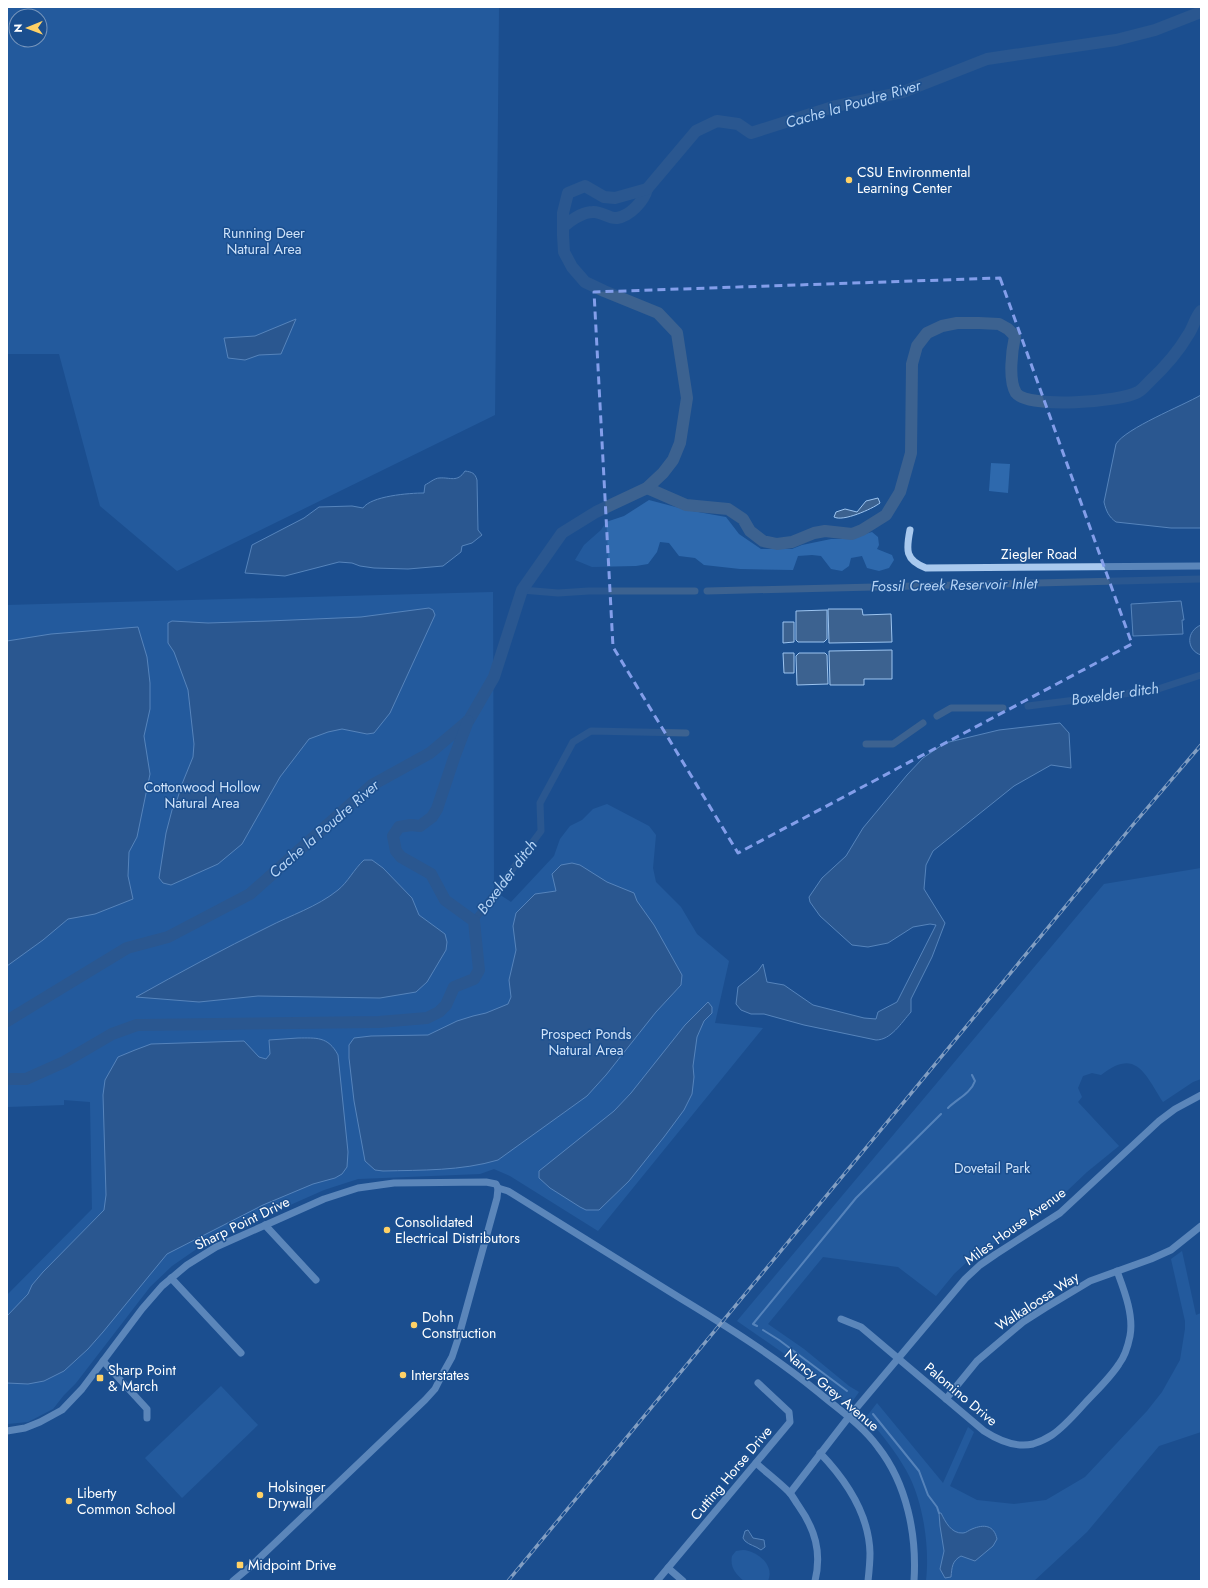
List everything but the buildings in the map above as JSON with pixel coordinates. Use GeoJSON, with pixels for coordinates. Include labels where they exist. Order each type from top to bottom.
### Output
{"type":"FeatureCollection","features":[{"type":"Feature","properties":{"kind":"street","name":"Ziegler Road"},"geometry":{"type":"LineString","coordinates":[[910,530],[907,544],[908,552],[911,559],[918,565],[926,568],[1201,566]]}},
{"type":"Feature","properties":{"kind":"street","name":"Miles House Avenue"},"geometry":{"type":"LineString","coordinates":[[790,1493],[848,1418],[965,1279],[980,1265],[1060,1213],[1159,1122],[1175,1109],[1201,1095]]}},
{"type":"Feature","properties":{"kind":"street","name":"Sharp Point Drive"},"geometry":{"type":"LineString","coordinates":[[7,1431],[24,1428],[40,1422],[62,1410],[82,1389],[142,1309],[162,1286],[187,1265],[216,1247],[324,1199],[358,1188],[394,1183],[486,1182],[496,1184],[498,1188],[508,1191],[751,1342]]}},
{"type":"Feature","properties":{"kind":"street"},"geometry":{"type":"LineString","coordinates":[[233,1581],[256,1562],[394,1431],[426,1400],[435,1389],[452,1358],[458,1339],[497,1198],[498,1188]]}},
{"type":"Feature","properties":{"kind":"street"},"geometry":{"type":"LineString","coordinates":[[265,1225],[316,1280]]}},
{"type":"Feature","properties":{"kind":"street","name":"Walkaloosa Way"},"geometry":{"type":"LineString","coordinates":[[946,1399],[977,1361],[1023,1322],[1090,1281],[1151,1259],[1171,1250],[1201,1226]]}},
{"type":"Feature","properties":{"kind":"street","name":"Palomino Drive"},"geometry":{"type":"LineString","coordinates":[[841,1319],[861,1326],[984,1431],[996,1438],[1008,1442],[1031,1444],[1042,1441],[1053,1435],[1120,1364],[1127,1349],[1131,1334],[1123,1286],[1117,1271]]}},
{"type":"Feature","properties":{"kind":"street"},"geometry":{"type":"LineString","coordinates":[[171,1278],[241,1353]]}},
{"type":"Feature","properties":{"kind":"street","name":"Nancy Grey Avenue"},"geometry":{"type":"LineString","coordinates":[[751,1342],[791,1370],[866,1432],[879,1448],[892,1469],[904,1499],[912,1531],[915,1567],[914,1581]]}},
{"type":"Feature","properties":{"kind":"street"},"geometry":{"type":"LineString","coordinates":[[103,1361],[147,1409],[148,1418]]}},
{"type":"Feature","properties":{"kind":"street","name":"Cutting Horse Drive"},"geometry":{"type":"LineString","coordinates":[[657,1581],[790,1422],[789,1412],[758,1383]]}},
{"type":"Feature","properties":{"kind":"street"},"geometry":{"type":"LineString","coordinates":[[820,1454],[837,1471],[855,1499],[866,1524],[870,1552],[868,1581]]}},
{"type":"Feature","properties":{"kind":"street"},"geometry":{"type":"LineString","coordinates":[[756,1463],[790,1493],[804,1512],[813,1531],[818,1558],[816,1581]]}},
{"type":"Feature","properties":{"kind":"street"},"geometry":{"type":"LineString","coordinates":[[668,1568],[683,1581]]}},
{"type":"Feature","properties":{"kind":"highlighted area"},"geometry":{"type":"Polygon","coordinates":[[[1000,278],[1132,644],[738,853],[613,647],[594,292],[1000,278]]]}},
{"type":"Feature","properties":{"kind":"green space","name":"Running Deer Natural Area"},"geometry":{"type":"Polygon","coordinates":[[[7,7],[499,7],[495,415],[177,571],[100,506],[59,354],[7,354],[7,7]]]}},
{"type":"Feature","properties":{"kind":"green space"},"geometry":{"type":"Polygon","coordinates":[[[991,463],[1010,464],[1008,493],[989,491],[991,463]]]}},
{"type":"Feature","properties":{"kind":"green space"},"geometry":{"type":"Polygon","coordinates":[[[649,500],[687,510],[726,517],[739,534],[761,549],[792,549],[802,545],[831,539],[848,539],[872,532],[878,537],[879,545],[877,549],[892,555],[894,560],[889,568],[879,571],[867,568],[862,556],[851,558],[849,566],[842,571],[831,569],[821,556],[812,555],[798,556],[793,570],[740,569],[704,565],[695,558],[679,556],[669,543],[660,542],[657,552],[648,564],[636,566],[592,567],[575,560],[584,545],[601,530],[606,522],[624,516],[649,500]]]}},
{"type":"Feature","properties":{"kind":"green space"},"geometry":{"type":"Polygon","coordinates":[[[493,592],[494,891],[511,902],[554,856],[560,839],[570,826],[582,820],[593,809],[607,804],[649,826],[656,835],[653,868],[656,882],[681,907],[697,934],[729,961],[715,1023],[763,1028],[598,1231],[510,1176],[494,1169],[480,1174],[358,1179],[324,1190],[218,1237],[198,1248],[172,1266],[150,1287],[76,1383],[53,1409],[28,1422],[7,1424],[7,1295],[92,1209],[90,1102],[64,1100],[64,1105],[7,1107],[7,605],[493,592]]]}},
{"type":"Feature","properties":{"kind":"green space","name":"Dovetail Park"},"geometry":{"type":"Polygon","coordinates":[[[1201,868],[1201,1079],[1193,1082],[1163,1102],[1145,1074],[1131,1064],[1123,1063],[1113,1067],[1101,1075],[1092,1073],[1083,1076],[1078,1088],[1082,1097],[1078,1102],[1119,1146],[1087,1172],[1048,1209],[970,1259],[954,1274],[936,1296],[898,1267],[823,1257],[768,1324],[804,1349],[849,1386],[859,1392],[849,1406],[789,1357],[737,1321],[1104,884],[1201,868]]]}},
{"type":"Feature","properties":{"kind":"green space"},"geometry":{"type":"Polygon","coordinates":[[[1182,1251],[1196,1315],[1201,1313],[1201,1432],[1159,1446],[1087,1532],[1034,1581],[926,1581],[927,1553],[921,1509],[912,1482],[906,1470],[888,1443],[867,1418],[877,1403],[943,1483],[968,1427],[974,1432],[950,1486],[977,1500],[1014,1504],[1046,1500],[1085,1477],[1147,1411],[1162,1392],[1180,1360],[1185,1321],[1171,1259],[1182,1251]]]}},
{"type":"Feature","properties":{"kind":"green space"},"geometry":{"type":"Polygon","coordinates":[[[221,1386],[258,1425],[182,1498],[145,1458],[221,1386]]]}},
{"type":"Feature","properties":{"kind":"green space"},"geometry":{"type":"Polygon","coordinates":[[[743,1550],[754,1553],[767,1564],[770,1575],[768,1581],[744,1581],[738,1576],[732,1564],[732,1556],[736,1551],[743,1550]]]}},
{"type":"Feature","properties":{"kind":"shaded area"},"geometry":{"type":"Polygon","coordinates":[[[296,319],[281,354],[259,355],[245,360],[228,358],[224,338],[255,336],[296,319]]]}},
{"type":"Feature","properties":{"kind":"shaded area"},"geometry":{"type":"Polygon","coordinates":[[[1201,395],[1201,528],[1171,528],[1116,522],[1108,514],[1104,502],[1116,444],[1142,424],[1201,395]]]}},
{"type":"Feature","properties":{"kind":"shaded area"},"geometry":{"type":"Polygon","coordinates":[[[465,471],[473,473],[477,480],[478,530],[482,535],[472,543],[462,546],[461,552],[443,566],[408,569],[374,568],[352,563],[339,562],[285,576],[245,573],[252,545],[304,518],[319,507],[352,506],[363,508],[367,504],[382,498],[424,493],[425,485],[434,480],[439,478],[454,479],[462,475],[465,471]]]}},
{"type":"Feature","properties":{"kind":"shaded area"},"geometry":{"type":"Polygon","coordinates":[[[878,498],[880,503],[871,508],[844,518],[834,517],[836,512],[845,509],[857,512],[866,501],[878,498]]]}},
{"type":"Feature","properties":{"kind":"shaded area"},"geometry":{"type":"Polygon","coordinates":[[[1181,601],[1184,620],[1182,620],[1183,634],[1133,636],[1131,604],[1181,601]]]}},
{"type":"Feature","properties":{"kind":"shaded area"},"geometry":{"type":"Polygon","coordinates":[[[429,608],[433,610],[435,615],[390,713],[374,733],[367,734],[342,729],[309,739],[280,777],[242,844],[218,864],[171,885],[163,883],[159,878],[166,833],[172,810],[193,757],[194,744],[188,690],[174,652],[168,643],[168,623],[172,621],[208,623],[361,617],[429,608]]]}},
{"type":"Feature","properties":{"kind":"shaded area"},"geometry":{"type":"Polygon","coordinates":[[[828,609],[862,609],[863,615],[891,614],[892,642],[829,643],[828,609]]]}},
{"type":"Feature","properties":{"kind":"shaded area"},"geometry":{"type":"Polygon","coordinates":[[[827,610],[827,639],[824,642],[798,642],[796,640],[796,611],[827,610]]]}},
{"type":"Feature","properties":{"kind":"shaded area"},"geometry":{"type":"Polygon","coordinates":[[[783,622],[794,622],[794,642],[783,643],[783,622]]]}},
{"type":"Feature","properties":{"kind":"shaded area"},"geometry":{"type":"Polygon","coordinates":[[[1201,625],[1201,655],[1196,653],[1190,645],[1190,636],[1196,628],[1201,625]]]}},
{"type":"Feature","properties":{"kind":"shaded area"},"geometry":{"type":"Polygon","coordinates":[[[138,627],[147,657],[150,683],[150,709],[144,736],[150,774],[137,837],[129,852],[128,876],[133,899],[95,914],[68,919],[43,940],[7,966],[7,641],[51,634],[138,627]]]}},
{"type":"Feature","properties":{"kind":"shaded area"},"geometry":{"type":"Polygon","coordinates":[[[892,650],[892,679],[864,679],[864,685],[830,685],[829,651],[892,650]]]}},
{"type":"Feature","properties":{"kind":"shaded area"},"geometry":{"type":"Polygon","coordinates":[[[783,653],[794,653],[794,673],[784,673],[783,653]]]}},
{"type":"Feature","properties":{"kind":"shaded area"},"geometry":{"type":"Polygon","coordinates":[[[799,653],[825,653],[827,655],[828,684],[797,685],[796,656],[799,653]]]}},
{"type":"Feature","properties":{"kind":"shaded area"},"geometry":{"type":"Polygon","coordinates":[[[1060,723],[1069,733],[1071,768],[1051,765],[1014,786],[933,851],[926,865],[924,889],[945,923],[932,957],[911,999],[911,1012],[891,1034],[876,1040],[804,1025],[764,1014],[751,1014],[741,1010],[736,1004],[738,987],[758,971],[763,964],[767,982],[784,985],[813,1005],[864,1018],[876,1019],[878,1012],[897,1002],[936,925],[930,924],[913,927],[888,943],[868,947],[852,945],[820,916],[810,902],[809,897],[822,878],[846,856],[863,828],[923,758],[945,743],[999,730],[1060,723]]]}},
{"type":"Feature","properties":{"kind":"shaded area"},"geometry":{"type":"Polygon","coordinates":[[[364,860],[372,860],[383,868],[412,898],[419,915],[445,934],[447,942],[446,950],[427,982],[416,992],[380,998],[258,996],[199,1002],[136,997],[234,944],[330,896],[342,887],[364,860]]]}},
{"type":"Feature","properties":{"kind":"shaded area"},"geometry":{"type":"Polygon","coordinates":[[[572,863],[580,865],[607,882],[634,893],[637,901],[654,925],[682,975],[681,985],[656,1012],[606,1075],[587,1096],[498,1160],[484,1164],[456,1168],[375,1170],[365,1161],[354,1101],[349,1045],[354,1038],[371,1036],[428,1035],[457,1021],[486,1013],[508,1004],[511,997],[509,980],[516,950],[513,926],[516,913],[535,894],[556,891],[552,874],[561,865],[572,863]]]}},
{"type":"Feature","properties":{"kind":"shaded area"},"geometry":{"type":"Polygon","coordinates":[[[708,1002],[712,1007],[712,1013],[704,1021],[697,1037],[693,1066],[694,1077],[692,1094],[684,1110],[629,1181],[599,1210],[586,1210],[550,1188],[539,1178],[539,1171],[614,1111],[631,1093],[685,1025],[708,1002]]]}},
{"type":"Feature","properties":{"kind":"shaded area"},"geometry":{"type":"Polygon","coordinates":[[[316,1038],[326,1041],[338,1055],[348,1152],[347,1167],[342,1174],[335,1178],[313,1184],[263,1205],[167,1254],[103,1332],[88,1349],[64,1371],[44,1381],[28,1384],[7,1383],[7,1316],[28,1294],[32,1285],[43,1272],[104,1210],[106,1195],[103,1095],[105,1080],[118,1057],[151,1044],[244,1041],[259,1057],[266,1059],[270,1054],[269,1040],[316,1038]]]}},
{"type":"Feature","properties":{"kind":"shaded area"},"geometry":{"type":"Polygon","coordinates":[[[939,1513],[941,1513],[944,1520],[952,1529],[959,1533],[964,1533],[976,1527],[984,1526],[991,1528],[994,1531],[997,1539],[993,1546],[975,1561],[961,1556],[958,1558],[953,1565],[951,1577],[945,1578],[940,1569],[944,1551],[939,1513]]]}},
{"type":"Feature","properties":{"kind":"shaded area"},"geometry":{"type":"Polygon","coordinates":[[[748,1530],[753,1538],[764,1540],[765,1547],[761,1550],[745,1541],[743,1538],[745,1531],[748,1530]]]}},
{"type":"Feature","properties":{"kind":"waterway","name":"Cache la Poudre River"},"geometry":{"type":"LineString","coordinates":[[7,1021],[127,948],[168,937],[250,894],[372,785],[430,753],[469,720],[494,677],[522,590],[562,533],[596,512],[647,488],[663,473],[673,460],[680,443],[687,398],[677,333],[658,313],[585,282],[572,267],[564,252],[563,235],[563,213],[568,193],[585,186],[604,197],[615,198],[647,189],[696,131],[717,121],[738,124],[751,133],[836,106],[903,92],[987,59],[1116,40],[1155,30],[1201,12]]}},
{"type":"Feature","properties":{"kind":"waterway"},"geometry":{"type":"LineString","coordinates":[[563,227],[576,217],[589,212],[596,212],[614,218],[622,217],[640,203],[647,189]]}},
{"type":"Feature","properties":{"kind":"waterway"},"geometry":{"type":"LineString","coordinates":[[647,488],[686,505],[728,509],[743,519],[750,531],[763,541],[777,544],[792,542],[814,533],[825,531],[852,534],[862,530],[886,515],[900,492],[911,453],[912,364],[917,346],[927,333],[942,326],[957,323],[999,324],[1008,329],[1015,336],[1011,373],[1016,393],[1024,398],[1038,401],[1095,401],[1128,396],[1141,390],[1175,354],[1184,342],[1201,311]]}},
{"type":"Feature","properties":{"kind":"waterway","name":"Fossil Creek Reservoir Inlet"},"geometry":{"type":"LineString","coordinates":[[707,591],[1201,579]]}},
{"type":"Feature","properties":{"kind":"waterway","name":"Fossil Creek Reservoir Inlet"},"geometry":{"type":"LineString","coordinates":[[522,590],[558,593],[589,591],[695,591]]}},
{"type":"Feature","properties":{"kind":"waterway","name":"Boxelder ditch"},"geometry":{"type":"LineString","coordinates":[[1028,706],[1155,690],[1201,675]]}},
{"type":"Feature","properties":{"kind":"waterway","name":"Boxelder ditch"},"geometry":{"type":"LineString","coordinates":[[937,716],[951,708],[1003,708]]}},
{"type":"Feature","properties":{"kind":"waterway"},"geometry":{"type":"LineString","coordinates":[[7,1079],[26,1079],[64,1062],[112,1034],[137,1025],[379,1022],[427,1018],[439,1012],[446,1005],[454,987],[474,979],[479,970],[474,921],[445,900],[431,874],[401,857],[396,851],[393,836],[399,827],[411,825],[420,826],[432,817],[437,809],[468,721]]}},
{"type":"Feature","properties":{"kind":"waterway","name":"Boxelder ditch"},"geometry":{"type":"LineString","coordinates":[[866,744],[893,744],[923,723]]}},
{"type":"Feature","properties":{"kind":"waterway","name":"Boxelder ditch"},"geometry":{"type":"LineString","coordinates":[[474,921],[541,831],[540,803],[573,742],[591,731],[686,733]]}},
{"type":"Feature","properties":{"kind":"waterway"},"geometry":{"type":"LineString","coordinates":[[948,1108],[963,1096],[973,1085],[975,1081],[972,1075]]}},
{"type":"Feature","properties":{"kind":"waterway"},"geometry":{"type":"LineString","coordinates":[[757,1326],[753,1324],[856,1198],[941,1114]]}},
{"type":"Feature","properties":{"kind":"waterway"},"geometry":{"type":"LineString","coordinates":[[763,1330],[779,1340],[847,1391]]}},
{"type":"Feature","properties":{"kind":"waterway"},"geometry":{"type":"LineString","coordinates":[[873,1414],[919,1471],[928,1495],[937,1507],[939,1513]]}},
{"type":"Feature","properties":{"kind":"railway"},"geometry":{"type":"LineString","coordinates":[[508,1581],[1132,826],[1201,745]]}},
{"type":"Feature","properties":{"kind":"place","name":"CSU Environmental Learning Center"},"geometry":{"type":"Point","coordinates":[849,180]}},
{"type":"Feature","properties":{"kind":"place","name":"Consolidated Electrical Distributors"},"geometry":{"type":"Point","coordinates":[387,1230]}},
{"type":"Feature","properties":{"kind":"place","name":"Dohn Construction"},"geometry":{"type":"Point","coordinates":[414,1325]}},
{"type":"Feature","properties":{"kind":"place","name":"Interstates"},"geometry":{"type":"Point","coordinates":[403,1375]}},
{"type":"Feature","properties":{"kind":"place","name":"Sharp Point & March"},"geometry":{"type":"Point","coordinates":[100,1378]}},
{"type":"Feature","properties":{"kind":"place","name":"Holsinger Drywall"},"geometry":{"type":"Point","coordinates":[260,1495]}},
{"type":"Feature","properties":{"kind":"place","name":"Liberty Common School"},"geometry":{"type":"Point","coordinates":[69,1501]}},
{"type":"Feature","properties":{"kind":"place","name":"Midpoint Drive"},"geometry":{"type":"Point","coordinates":[240,1565]}},
{"type":"Feature","properties":{"kind":"park label","name":"Cottonwood Hollow Natural Area"},"geometry":{"type":"Point","coordinates":[202,796]}},
{"type":"Feature","properties":{"kind":"park label","name":"Prospect Ponds Natural Area"},"geometry":{"type":"Point","coordinates":[586,1042]}}]}
